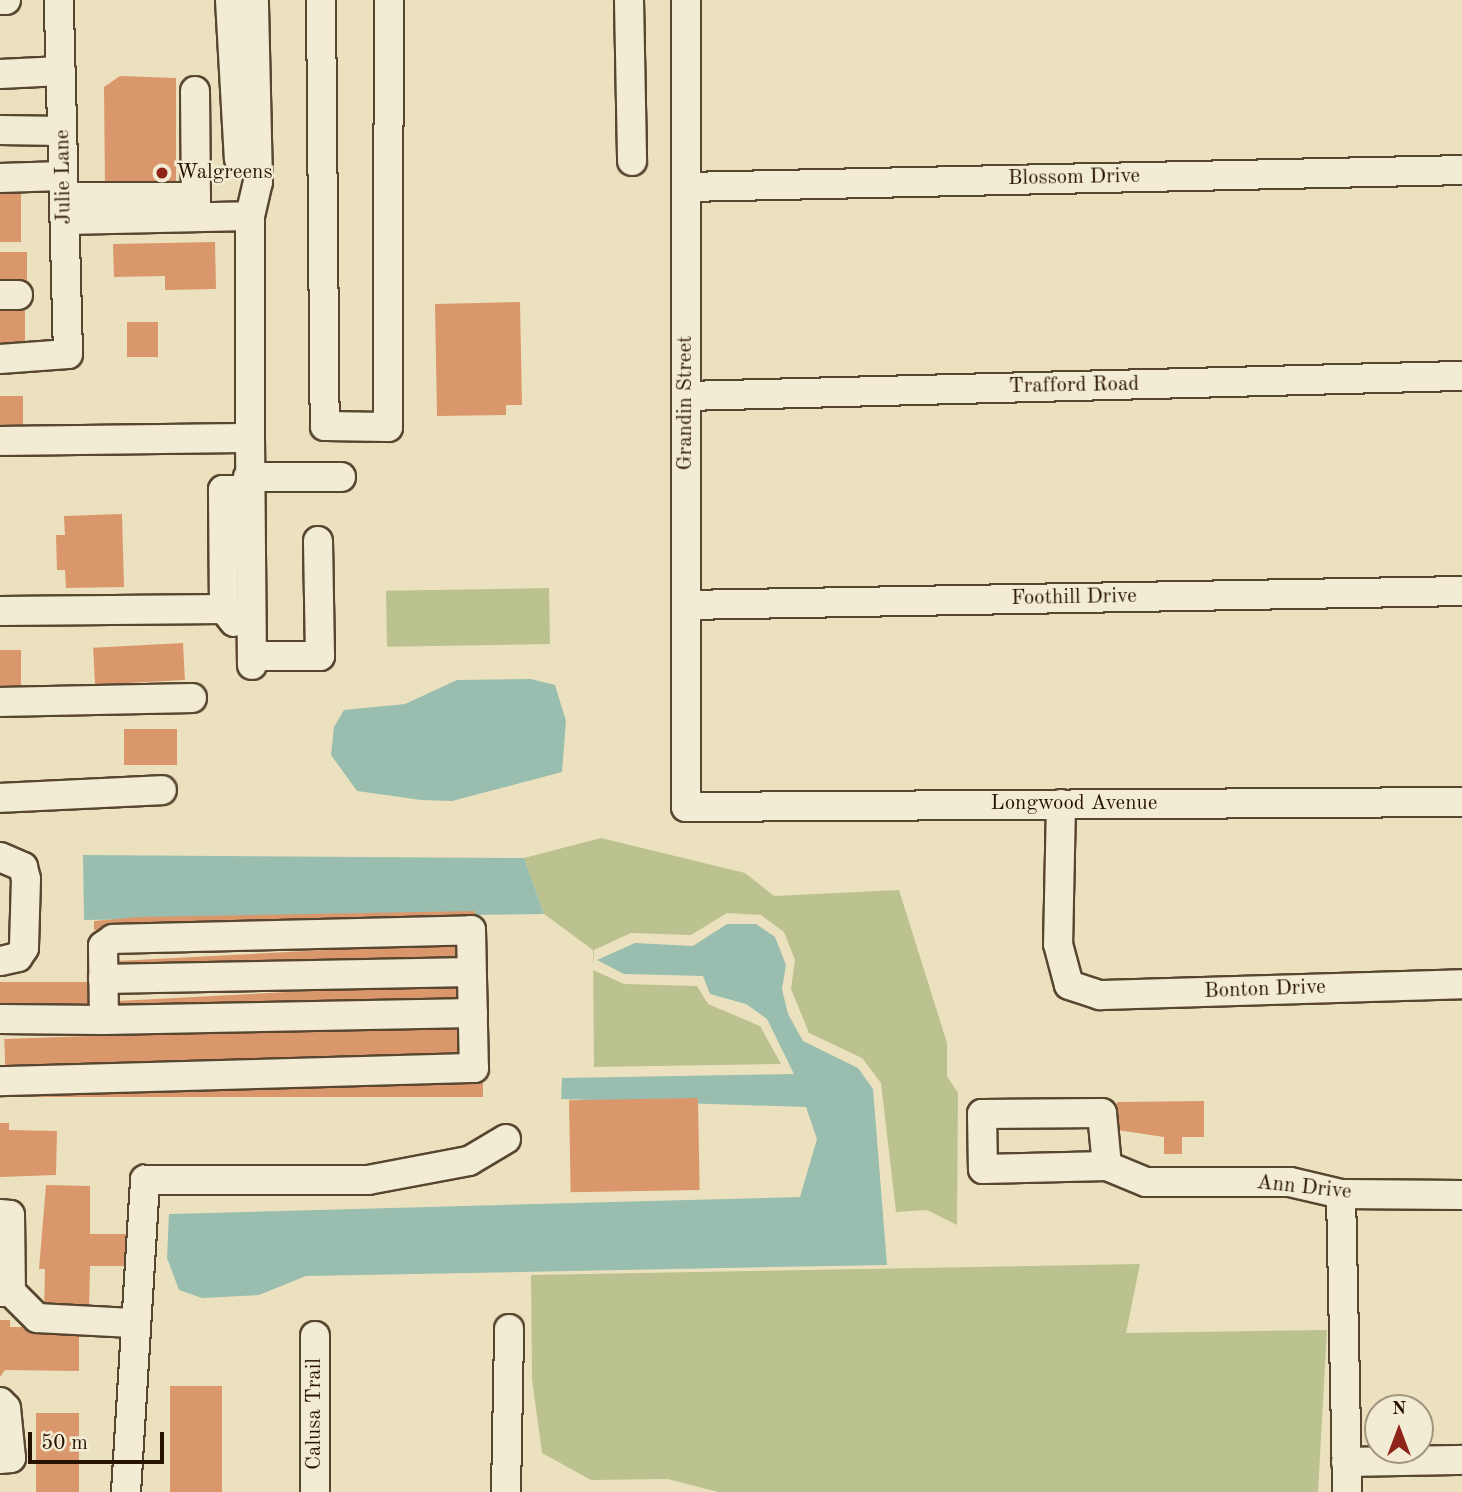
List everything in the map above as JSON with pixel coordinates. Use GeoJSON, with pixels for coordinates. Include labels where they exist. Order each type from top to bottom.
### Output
{"type":"FeatureCollection","features":[{"type":"Feature","properties":{"kind":"street","name":"Julie Lane"},"geometry":{"type":"LineString","coordinates":[[0,359],[68,354],[59,0]]}},
{"type":"Feature","properties":{"kind":"street"},"geometry":{"type":"LineString","coordinates":[[230,0],[241,186],[250,216]]}},
{"type":"Feature","properties":{"kind":"street"},"geometry":{"type":"LineString","coordinates":[[254,0],[258,181],[250,216],[248,484],[252,661],[320,656],[318,541]]}},
{"type":"Feature","properties":{"kind":"street"},"geometry":{"type":"LineString","coordinates":[[321,0],[325,426],[388,426],[389,0]]}},
{"type":"Feature","properties":{"kind":"street"},"geometry":{"type":"LineString","coordinates":[[629,0],[632,161]]}},
{"type":"Feature","properties":{"kind":"street","name":"Grandin Street"},"geometry":{"type":"LineString","coordinates":[[686,0],[686,807]]}},
{"type":"Feature","properties":{"kind":"street"},"geometry":{"type":"LineString","coordinates":[[0,74],[61,71]]}},
{"type":"Feature","properties":{"kind":"street"},"geometry":{"type":"LineString","coordinates":[[195,90],[196,207]]}},
{"type":"Feature","properties":{"kind":"street"},"geometry":{"type":"LineString","coordinates":[[0,130],[62,131]]}},
{"type":"Feature","properties":{"kind":"street","name":"Blossom Drive"},"geometry":{"type":"LineString","coordinates":[[686,187],[1462,170]]}},
{"type":"Feature","properties":{"kind":"street"},"geometry":{"type":"LineString","coordinates":[[0,178],[64,198],[196,207],[250,216]]}},
{"type":"Feature","properties":{"kind":"street","name":"Trafford Road"},"geometry":{"type":"LineString","coordinates":[[686,396],[1462,376]]}},
{"type":"Feature","properties":{"kind":"street"},"geometry":{"type":"LineString","coordinates":[[0,441],[250,438]]}},
{"type":"Feature","properties":{"kind":"street"},"geometry":{"type":"LineString","coordinates":[[250,624],[236,624],[224,609],[223,490],[248,484],[341,477]]}},
{"type":"Feature","properties":{"kind":"street","name":"Foothill Drive"},"geometry":{"type":"LineString","coordinates":[[686,606],[1462,591]]}},
{"type":"Feature","properties":{"kind":"street"},"geometry":{"type":"LineString","coordinates":[[0,611],[224,609]]}},
{"type":"Feature","properties":{"kind":"street"},"geometry":{"type":"LineString","coordinates":[[0,702],[192,698]]}},
{"type":"Feature","properties":{"kind":"street"},"geometry":{"type":"LineString","coordinates":[[0,798],[162,790]]}},
{"type":"Feature","properties":{"kind":"street","name":"Longwood Avenue"},"geometry":{"type":"LineString","coordinates":[[686,807],[1462,802]]}},
{"type":"Feature","properties":{"kind":"street","name":"Bonton Drive"},"geometry":{"type":"LineString","coordinates":[[1061,804],[1058,944],[1069,985],[1100,995],[1462,985]]}},
{"type":"Feature","properties":{"kind":"street"},"geometry":{"type":"LineString","coordinates":[[0,857],[23,867],[26,878],[24,948],[18,957],[0,961]]}},
{"type":"Feature","properties":{"kind":"street"},"geometry":{"type":"LineString","coordinates":[[0,1081],[474,1068],[471,930],[113,939],[103,946],[104,1020]]}},
{"type":"Feature","properties":{"kind":"street"},"geometry":{"type":"LineString","coordinates":[[103,979],[471,972]]}},
{"type":"Feature","properties":{"kind":"street"},"geometry":{"type":"LineString","coordinates":[[0,1019],[104,1020],[472,1013]]}},
{"type":"Feature","properties":{"kind":"street"},"geometry":{"type":"LineString","coordinates":[[126,1492],[135,1272],[145,1180],[368,1180],[469,1161],[506,1139]]}},
{"type":"Feature","properties":{"kind":"street","name":"Ann Drive"},"geometry":{"type":"LineString","coordinates":[[1107,1166],[1146,1182],[1290,1182],[1341,1194],[1462,1195]]}},
{"type":"Feature","properties":{"kind":"street"},"geometry":{"type":"LineString","coordinates":[[1341,1194],[1347,1492]]}},
{"type":"Feature","properties":{"kind":"street"},"geometry":{"type":"LineString","coordinates":[[0,1214],[10,1214],[5,1292],[37,1318],[132,1323]]}},
{"type":"Feature","properties":{"kind":"street"},"geometry":{"type":"LineString","coordinates":[[506,1492],[509,1329]]}},
{"type":"Feature","properties":{"kind":"street","name":"Calusa Trail"},"geometry":{"type":"LineString","coordinates":[[315,1336],[315,1492]]}},
{"type":"Feature","properties":{"kind":"street"},"geometry":{"type":"LineString","coordinates":[[0,1402],[6,1408],[11,1458],[0,1458]]}},
{"type":"Feature","properties":{"kind":"street"},"geometry":{"type":"LineString","coordinates":[[1346,1462],[1462,1460]]}},
{"type":"Feature","properties":{"kind":"green space"},"geometry":{"type":"Polygon","coordinates":[[[549,588],[550,644],[387,647],[386,591],[549,588]]]}},
{"type":"Feature","properties":{"kind":"green space"},"geometry":{"type":"Polygon","coordinates":[[[601,838],[745,873],[774,896],[899,890],[947,1043],[947,1076],[958,1093],[957,1225],[927,1210],[896,1212],[881,1083],[862,1058],[809,1033],[791,989],[795,960],[784,932],[761,915],[727,913],[691,935],[631,933],[594,950],[593,967],[593,950],[544,914],[524,858],[601,838]]]}},
{"type":"Feature","properties":{"kind":"green space"},"geometry":{"type":"Polygon","coordinates":[[[593,970],[624,984],[697,986],[708,1004],[760,1026],[781,1064],[594,1067],[593,970]]]}},
{"type":"Feature","properties":{"kind":"green space"},"geometry":{"type":"Polygon","coordinates":[[[1140,1264],[1126,1333],[1327,1330],[1318,1492],[718,1492],[668,1479],[591,1480],[542,1453],[532,1379],[531,1275],[1140,1264]]]}},
{"type":"Feature","properties":{"kind":"shaded area"},"geometry":{"type":"Polygon","coordinates":[[[531,679],[555,685],[566,721],[562,772],[452,801],[421,800],[357,791],[331,755],[334,727],[344,710],[405,704],[457,680],[531,679]]]}},
{"type":"Feature","properties":{"kind":"shaded area"},"geometry":{"type":"Polygon","coordinates":[[[83,855],[524,858],[544,914],[84,920],[83,855]]]}},
{"type":"Feature","properties":{"kind":"shaded area"},"geometry":{"type":"Polygon","coordinates":[[[727,924],[756,924],[775,937],[786,965],[782,989],[788,1014],[803,1041],[858,1068],[873,1089],[887,1265],[306,1276],[259,1295],[202,1298],[179,1290],[167,1258],[169,1214],[800,1197],[817,1139],[806,1107],[561,1099],[562,1078],[794,1074],[767,1019],[746,1004],[710,994],[703,976],[624,974],[597,960],[635,943],[693,946],[727,924]]]}},
{"type":"Feature","properties":{"kind":"building","name":"Walgreens"},"geometry":{"type":"Polygon","coordinates":[[[120,76],[176,78],[176,187],[105,187],[104,87],[120,76]]]}},
{"type":"Feature","properties":{"kind":"building"},"geometry":{"type":"Polygon","coordinates":[[[0,191],[21,191],[21,242],[0,242],[0,191]]]}},
{"type":"Feature","properties":{"kind":"building"},"geometry":{"type":"Polygon","coordinates":[[[215,242],[216,289],[165,290],[165,276],[114,277],[113,244],[215,242]]]}},
{"type":"Feature","properties":{"kind":"building"},"geometry":{"type":"Polygon","coordinates":[[[0,252],[27,252],[27,286],[0,286],[0,252]]]}},
{"type":"Feature","properties":{"kind":"building"},"geometry":{"type":"Polygon","coordinates":[[[520,302],[522,405],[506,405],[506,415],[437,416],[435,304],[520,302]]]}},
{"type":"Feature","properties":{"kind":"building"},"geometry":{"type":"Polygon","coordinates":[[[0,304],[25,304],[25,343],[0,343],[0,304]]]}},
{"type":"Feature","properties":{"kind":"building"},"geometry":{"type":"Polygon","coordinates":[[[127,322],[158,322],[158,357],[127,357],[127,322]]]}},
{"type":"Feature","properties":{"kind":"building"},"geometry":{"type":"Polygon","coordinates":[[[0,396],[23,396],[23,432],[0,432],[0,396]]]}},
{"type":"Feature","properties":{"kind":"building"},"geometry":{"type":"Polygon","coordinates":[[[122,514],[124,587],[66,588],[65,570],[57,570],[56,535],[65,535],[64,516],[122,514]]]}},
{"type":"Feature","properties":{"kind":"building"},"geometry":{"type":"Polygon","coordinates":[[[183,643],[185,680],[95,685],[93,648],[183,643]]]}},
{"type":"Feature","properties":{"kind":"building"},"geometry":{"type":"Polygon","coordinates":[[[0,650],[21,650],[21,691],[0,691],[0,650]]]}},
{"type":"Feature","properties":{"kind":"building"},"geometry":{"type":"Polygon","coordinates":[[[124,729],[177,729],[177,765],[124,765],[124,729]]]}},
{"type":"Feature","properties":{"kind":"building"},"geometry":{"type":"Polygon","coordinates":[[[475,911],[475,924],[94,930],[94,921],[139,917],[475,911]]]}},
{"type":"Feature","properties":{"kind":"building"},"geometry":{"type":"Polygon","coordinates":[[[459,943],[460,965],[113,983],[111,961],[459,943]]]}},
{"type":"Feature","properties":{"kind":"building"},"geometry":{"type":"Polygon","coordinates":[[[0,982],[91,982],[91,1008],[0,1008],[0,982]]]}},
{"type":"Feature","properties":{"kind":"building"},"geometry":{"type":"Polygon","coordinates":[[[460,983],[461,1005],[114,1023],[112,1001],[460,983]]]}},
{"type":"Feature","properties":{"kind":"building"},"geometry":{"type":"Polygon","coordinates":[[[461,1023],[462,1061],[6,1077],[4,1039],[461,1023]]]}},
{"type":"Feature","properties":{"kind":"building"},"geometry":{"type":"Polygon","coordinates":[[[0,1079],[483,1079],[483,1097],[0,1097],[0,1079]]]}},
{"type":"Feature","properties":{"kind":"building"},"geometry":{"type":"Polygon","coordinates":[[[698,1098],[700,1190],[571,1192],[569,1100],[698,1098]]]}},
{"type":"Feature","properties":{"kind":"building"},"geometry":{"type":"Polygon","coordinates":[[[1204,1101],[1204,1137],[1182,1137],[1182,1154],[1164,1154],[1164,1137],[1117,1130],[1117,1102],[1204,1101]]]}},
{"type":"Feature","properties":{"kind":"building"},"geometry":{"type":"Polygon","coordinates":[[[0,1123],[9,1123],[9,1130],[57,1131],[56,1175],[0,1177],[0,1123]]]}},
{"type":"Feature","properties":{"kind":"building"},"geometry":{"type":"Polygon","coordinates":[[[46,1185],[90,1186],[90,1234],[130,1234],[129,1266],[90,1266],[89,1314],[44,1313],[45,1269],[39,1269],[46,1185]]]}},
{"type":"Feature","properties":{"kind":"building"},"geometry":{"type":"Polygon","coordinates":[[[0,1320],[10,1320],[10,1327],[79,1327],[79,1371],[5,1370],[0,1377],[0,1320]]]}},
{"type":"Feature","properties":{"kind":"building"},"geometry":{"type":"Polygon","coordinates":[[[170,1386],[222,1386],[222,1492],[170,1492],[170,1386]]]}},
{"type":"Feature","properties":{"kind":"building"},"geometry":{"type":"Polygon","coordinates":[[[36,1413],[79,1413],[79,1492],[36,1492],[36,1413]]]}},
{"type":"Feature","properties":{"kind":"place","name":"Walgreens"},"geometry":{"type":"Point","coordinates":[162,173]}}]}
